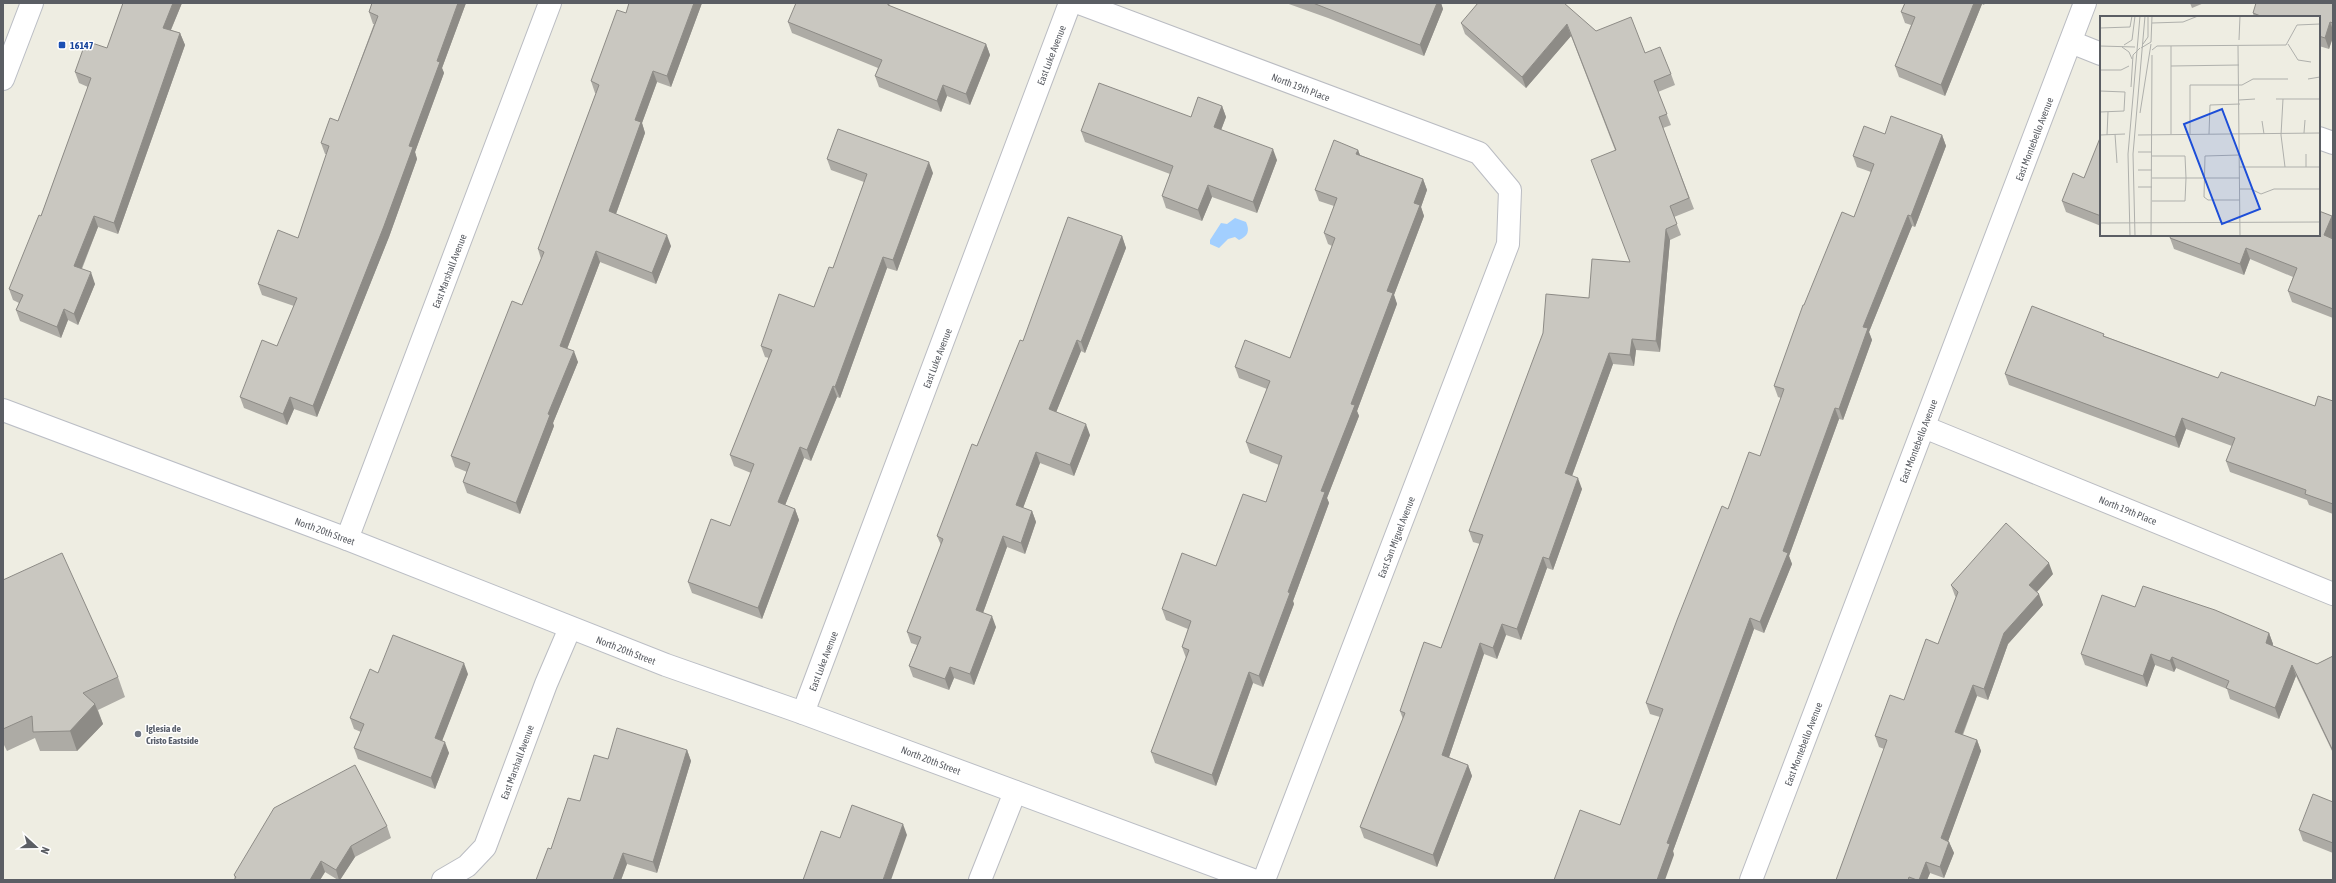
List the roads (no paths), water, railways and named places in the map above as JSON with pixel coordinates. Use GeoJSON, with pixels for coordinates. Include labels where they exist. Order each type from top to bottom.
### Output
{"type":"FeatureCollection","features":[{"type":"Feature","properties":{"kind":"street"},"geometry":{"type":"LineString","coordinates":[[3,79],[32,3]]}},
{"type":"Feature","properties":{"kind":"street","name":"East Marshall Avenue"},"geometry":{"type":"LineString","coordinates":[[346,539],[550,3]]}},
{"type":"Feature","properties":{"kind":"street","name":"East Luke Avenue"},"geometry":{"type":"LineString","coordinates":[[803,712],[1070,3]]}},
{"type":"Feature","properties":{"kind":"street","name":"North 19th Place"},"geometry":{"type":"LineString","coordinates":[[1078,3],[1479,154],[1510,190]]}},
{"type":"Feature","properties":{"kind":"street","name":"East Montebello Avenue"},"geometry":{"type":"LineString","coordinates":[[1751,880],[2085,3]]}},
{"type":"Feature","properties":{"kind":"street"},"geometry":{"type":"LineString","coordinates":[[2071,42],[2100,54]]}},
{"type":"Feature","properties":{"kind":"street"},"geometry":{"type":"LineString","coordinates":[[2320,138],[2333,143]]}},
{"type":"Feature","properties":{"kind":"street","name":"East San Miguel Avenue"},"geometry":{"type":"LineString","coordinates":[[1264,880],[1508,244],[1510,190]]}},
{"type":"Feature","properties":{"kind":"street","name":"North 20th Street"},"geometry":{"type":"LineString","coordinates":[[3,410],[346,539],[666,665],[803,712],[1253,880]]}},
{"type":"Feature","properties":{"kind":"street","name":"North 19th Place"},"geometry":{"type":"LineString","coordinates":[[1924,427],[2333,594]]}},
{"type":"Feature","properties":{"kind":"street","name":"East Marshall Avenue"},"geometry":{"type":"LineString","coordinates":[[443,880],[467,866],[485,847],[546,684],[570,628]]}},
{"type":"Feature","properties":{"kind":"street"},"geometry":{"type":"LineString","coordinates":[[980,880],[1015,792]]}},
{"type":"Feature","properties":{"kind":"water"},"geometry":{"type":"Polygon","coordinates":[[[1235,218],[1246,222],[1248,231],[1246,235],[1239,240],[1235,237],[1228,239],[1219,248],[1210,244],[1210,240],[1221,223],[1227,224],[1235,218]]]}},
{"type":"Feature","properties":{"kind":"place","name":"16147"},"geometry":{"type":"Point","coordinates":[62,45]}},
{"type":"Feature","properties":{"kind":"place","name":"Iglesia de Cristo Eastside"},"geometry":{"type":"Point","coordinates":[138,734]}}]}
